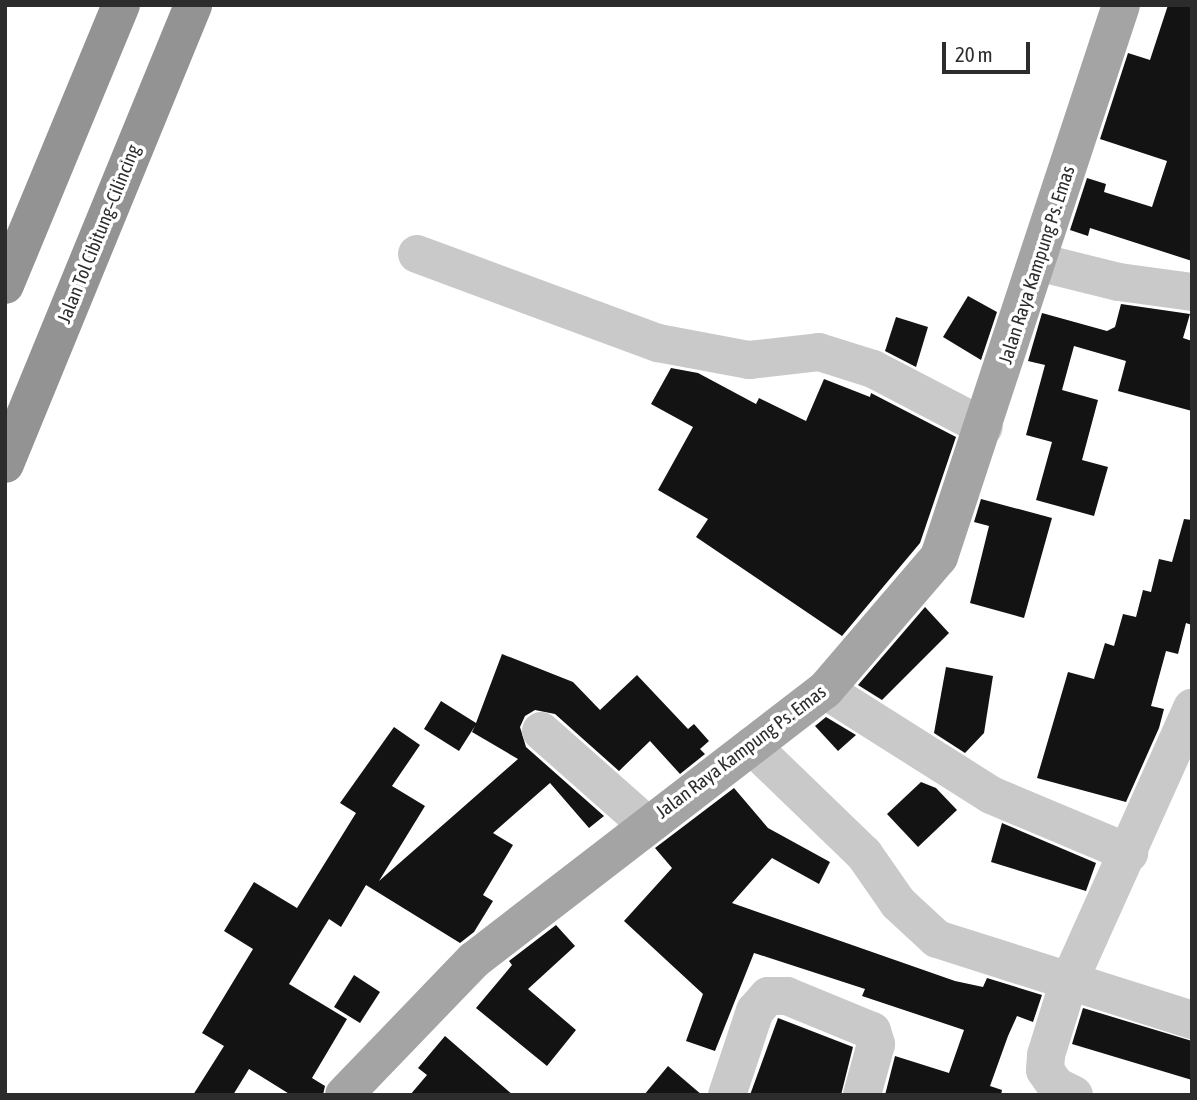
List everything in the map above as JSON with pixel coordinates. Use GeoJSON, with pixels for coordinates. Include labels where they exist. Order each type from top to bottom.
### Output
{"type":"FeatureCollection","features":[{"type":"Feature","properties":{"kind":"highway"},"geometry":{"type":"LineString","coordinates":[[5,285],[121,5]]}},
{"type":"Feature","properties":{"kind":"highway","name":"Jalan Tol Cibitung–Cilincing"},"geometry":{"type":"LineString","coordinates":[[5,464],[194,5]]}},
{"type":"Feature","properties":{"kind":"main road","name":"Jalan Raya Kampung Ps. Emas"},"geometry":{"type":"LineString","coordinates":[[344,1095],[474,960],[646,824],[825,690],[939,557],[1121,5]]}},
{"type":"Feature","properties":{"kind":"street"},"geometry":{"type":"LineString","coordinates":[[417,254],[658,343],[749,360],[819,352],[873,369],[984,427]]}},
{"type":"Feature","properties":{"kind":"street"},"geometry":{"type":"LineString","coordinates":[[1038,262],[1119,282],[1192,292]]}},
{"type":"Feature","properties":{"kind":"street"},"geometry":{"type":"LineString","coordinates":[[825,690],[990,796],[1129,853]]}},
{"type":"Feature","properties":{"kind":"street"},"geometry":{"type":"LineString","coordinates":[[1074,1095],[1056,1086],[1045,1070],[1068,984],[1192,708]]}},
{"type":"Feature","properties":{"kind":"street"},"geometry":{"type":"LineString","coordinates":[[541,731],[646,824]]}},
{"type":"Feature","properties":{"kind":"street"},"geometry":{"type":"LineString","coordinates":[[752,746],[864,854],[898,903],[937,939],[1068,984],[1192,1020]]}},
{"type":"Feature","properties":{"kind":"street"},"geometry":{"type":"LineString","coordinates":[[727,1095],[755,1011],[768,996],[788,996],[872,1031],[876,1044],[862,1095]]}},
{"type":"Feature","properties":{"kind":"building"},"geometry":{"type":"Polygon","coordinates":[[[1168,5],[1192,5],[1192,261],[1090,228],[1088,236],[1070,230],[1087,178],[1106,184],[1104,192],[1152,207],[1167,161],[1100,139],[1128,53],[1150,60],[1168,5]]]}},
{"type":"Feature","properties":{"kind":"building"},"geometry":{"type":"Polygon","coordinates":[[[968,296],[997,312],[981,360],[943,337],[968,296]]]}},
{"type":"Feature","properties":{"kind":"building"},"geometry":{"type":"Polygon","coordinates":[[[1121,304],[1190,314],[1183,338],[1192,341],[1192,411],[1118,391],[1126,361],[1074,346],[1062,390],[1098,400],[1082,460],[1108,467],[1094,516],[1036,500],[1052,442],[1026,435],[1045,365],[1028,361],[1042,313],[1107,331],[1115,327],[1121,304]]]}},
{"type":"Feature","properties":{"kind":"building"},"geometry":{"type":"Polygon","coordinates":[[[896,317],[928,327],[916,367],[885,351],[896,317]]]}},
{"type":"Feature","properties":{"kind":"building"},"geometry":{"type":"Polygon","coordinates":[[[671,368],[698,373],[756,404],[759,398],[806,421],[824,379],[870,397],[871,393],[956,437],[920,543],[842,636],[696,537],[708,519],[658,490],[693,427],[651,404],[671,368]]]}},
{"type":"Feature","properties":{"kind":"building"},"geometry":{"type":"Polygon","coordinates":[[[981,499],[1052,518],[1024,618],[970,603],[989,526],[974,522],[981,499]]]}},
{"type":"Feature","properties":{"kind":"building"},"geometry":{"type":"Polygon","coordinates":[[[1184,519],[1192,520],[1192,625],[1186,623],[1178,654],[1166,651],[1151,706],[1164,709],[1159,728],[1126,802],[1037,778],[1068,672],[1094,679],[1105,643],[1114,646],[1123,614],[1136,617],[1143,590],[1151,592],[1159,559],[1172,562],[1184,519]]]}},
{"type":"Feature","properties":{"kind":"building"},"geometry":{"type":"Polygon","coordinates":[[[925,607],[949,633],[882,700],[858,685],[925,607]]]}},
{"type":"Feature","properties":{"kind":"building"},"geometry":{"type":"Polygon","coordinates":[[[502,654],[573,682],[600,710],[637,675],[688,729],[694,724],[709,741],[700,749],[705,754],[680,774],[650,741],[619,771],[555,714],[535,710],[525,716],[520,727],[526,747],[604,816],[589,828],[550,783],[493,833],[513,845],[483,895],[493,901],[474,932],[460,943],[366,885],[341,927],[329,919],[289,984],[347,1019],[312,1078],[325,1086],[323,1095],[291,1095],[249,1069],[233,1095],[193,1095],[224,1046],[202,1033],[253,949],[224,931],[254,882],[297,908],[356,813],[340,803],[394,727],[420,745],[392,786],[425,806],[379,881],[518,759],[472,732],[475,726],[459,751],[424,729],[441,701],[476,723],[502,654]]]}},
{"type":"Feature","properties":{"kind":"building"},"geometry":{"type":"Polygon","coordinates":[[[946,667],[993,676],[984,733],[965,753],[934,733],[946,667]]]}},
{"type":"Feature","properties":{"kind":"building"},"geometry":{"type":"Polygon","coordinates":[[[826,717],[856,735],[838,751],[815,726],[826,717]]]}},
{"type":"Feature","properties":{"kind":"building"},"geometry":{"type":"Polygon","coordinates":[[[921,782],[936,788],[957,810],[918,847],[887,814],[921,782]]]}},
{"type":"Feature","properties":{"kind":"building"},"geometry":{"type":"Polygon","coordinates":[[[734,788],[768,828],[830,862],[819,884],[772,858],[732,903],[955,981],[983,987],[987,978],[1042,995],[1033,1022],[1017,1016],[1008,1036],[990,1086],[1002,1090],[1001,1095],[885,1095],[895,1056],[949,1073],[964,1030],[862,996],[865,989],[754,953],[715,1051],[686,1041],[703,994],[624,921],[672,868],[655,848],[734,788]]]}},
{"type":"Feature","properties":{"kind":"building"},"geometry":{"type":"Polygon","coordinates":[[[1002,823],[1096,863],[1086,891],[991,862],[1002,823]]]}},
{"type":"Feature","properties":{"kind":"building"},"geometry":{"type":"Polygon","coordinates":[[[556,925],[575,946],[528,989],[576,1030],[547,1066],[476,1008],[512,965],[509,961],[556,925]]]}},
{"type":"Feature","properties":{"kind":"building"},"geometry":{"type":"Polygon","coordinates":[[[354,975],[380,992],[360,1023],[334,1007],[354,975]]]}},
{"type":"Feature","properties":{"kind":"building"},"geometry":{"type":"Polygon","coordinates":[[[1083,1008],[1192,1041],[1192,1080],[1072,1044],[1083,1008]]]}},
{"type":"Feature","properties":{"kind":"building"},"geometry":{"type":"Polygon","coordinates":[[[778,1018],[853,1047],[841,1095],[750,1095],[778,1018]]]}},
{"type":"Feature","properties":{"kind":"building"},"geometry":{"type":"Polygon","coordinates":[[[445,1036],[513,1095],[410,1095],[427,1075],[418,1068],[445,1036]]]}},
{"type":"Feature","properties":{"kind":"building"},"geometry":{"type":"Polygon","coordinates":[[[668,1066],[702,1095],[644,1095],[668,1066]]]}}]}
